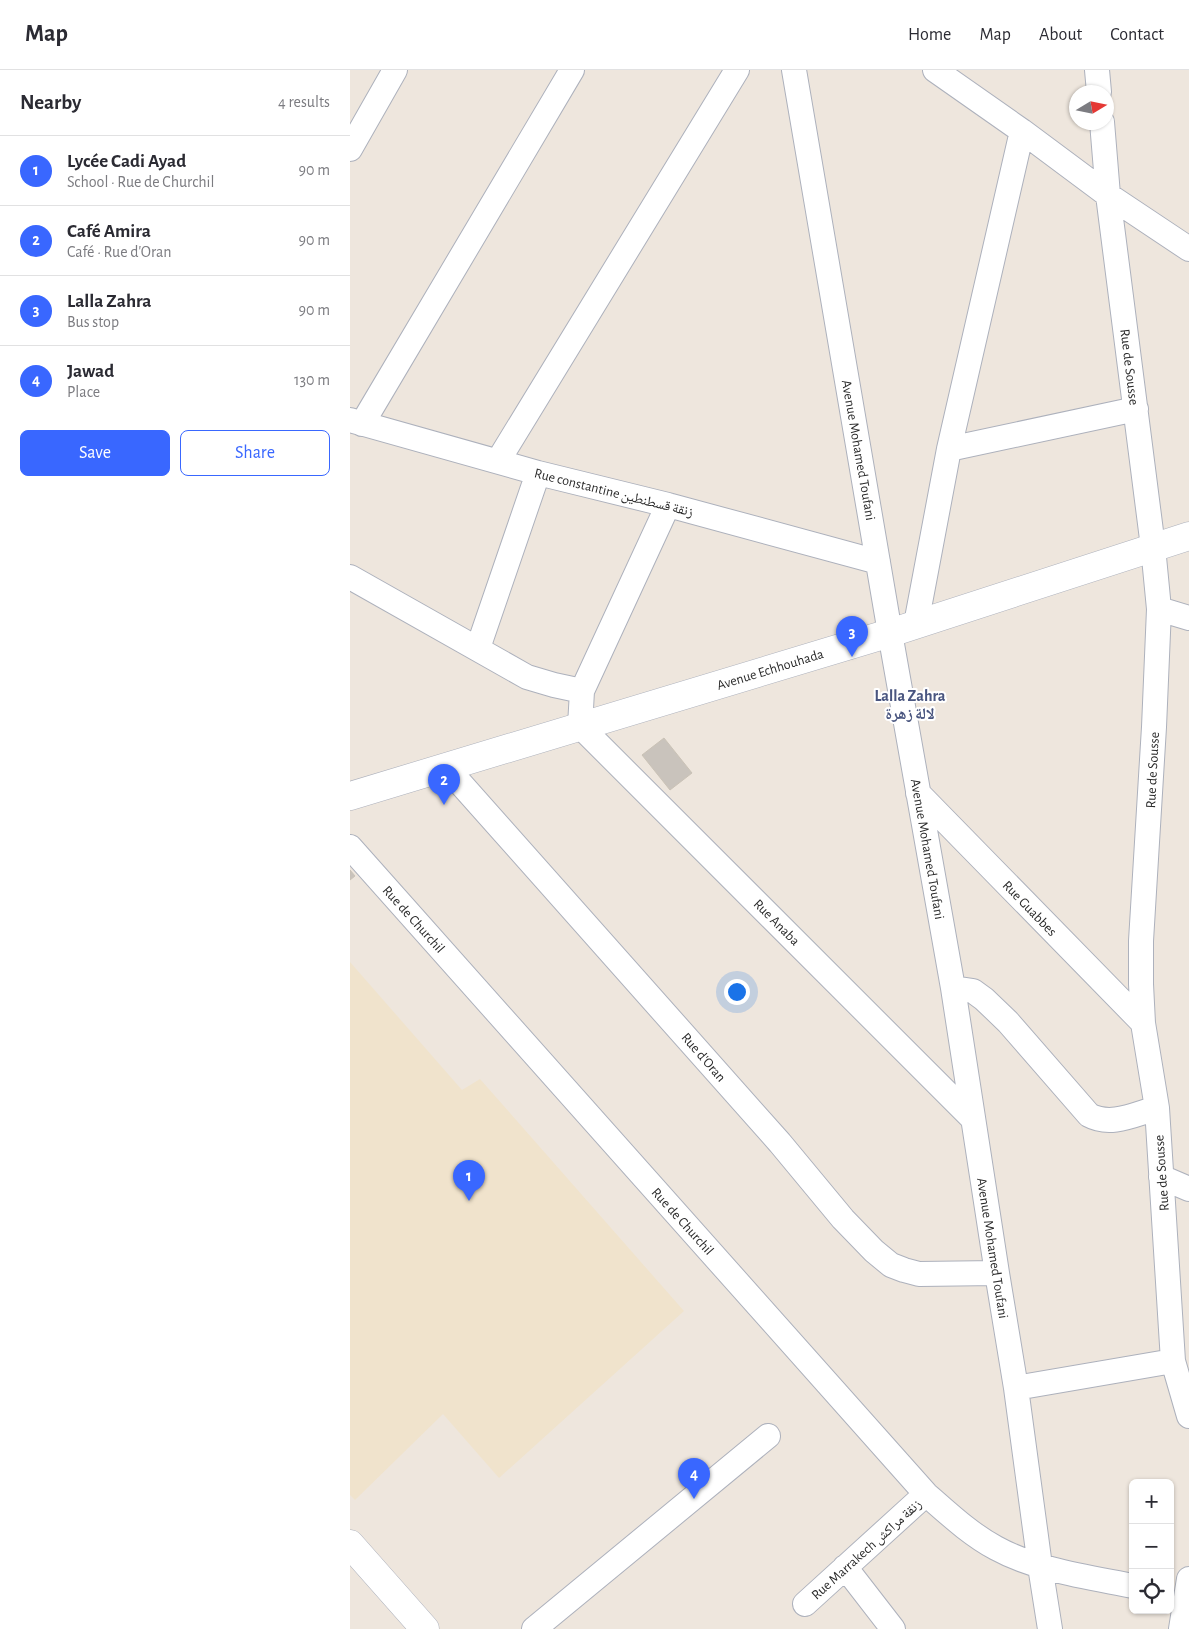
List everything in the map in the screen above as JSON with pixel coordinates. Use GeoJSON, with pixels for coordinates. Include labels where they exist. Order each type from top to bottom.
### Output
{"type":"FeatureCollection","features":[{"type":"Feature","properties":{"kind":"street"},"geometry":{"type":"LineString","coordinates":[[350,150],[395,70]]}},
{"type":"Feature","properties":{"kind":"street"},"geometry":{"type":"LineString","coordinates":[[356,422],[572,70]]}},
{"type":"Feature","properties":{"kind":"street"},"geometry":{"type":"LineString","coordinates":[[498,461],[738,70]]}},
{"type":"Feature","properties":{"kind":"street","name":"Avenue Mohamed Toufani"},"geometry":{"type":"LineString","coordinates":[[794,70],[953,988],[1016,1388],[1050,1629]]}},
{"type":"Feature","properties":{"kind":"street"},"geometry":{"type":"LineString","coordinates":[[935,70],[1022,131],[1108,195],[1189,249]]}},
{"type":"Feature","properties":{"kind":"street"},"geometry":{"type":"LineString","coordinates":[[1097,70],[1098,85]]}},
{"type":"Feature","properties":{"kind":"street","name":"Rue de Sousse"},"geometry":{"type":"LineString","coordinates":[[1103,130],[1108,195],[1153,547],[1158,609],[1152,756],[1141,941],[1142,1023],[1157,1108],[1173,1361],[1189,1416]]}},
{"type":"Feature","properties":{"kind":"street"},"geometry":{"type":"LineString","coordinates":[[916,624],[949,449],[1022,131]]}},
{"type":"Feature","properties":{"kind":"street"},"geometry":{"type":"LineString","coordinates":[[949,449],[1136,409]]}},
{"type":"Feature","properties":{"kind":"street","name":"Rue constantine زنقة قسطنطين"},"geometry":{"type":"LineString","coordinates":[[356,422],[538,473],[668,505],[878,562]]}},
{"type":"Feature","properties":{"kind":"street"},"geometry":{"type":"LineString","coordinates":[[478,648],[538,473]]}},
{"type":"Feature","properties":{"kind":"street"},"geometry":{"type":"LineString","coordinates":[[580,726],[582,691],[668,505]]}},
{"type":"Feature","properties":{"kind":"street","name":"Avenue Echhouhada"},"geometry":{"type":"LineString","coordinates":[[350,796],[890,633],[1189,536]]}},
{"type":"Feature","properties":{"kind":"street"},"geometry":{"type":"LineString","coordinates":[[350,577],[527,677],[582,691]]}},
{"type":"Feature","properties":{"kind":"street"},"geometry":{"type":"LineString","coordinates":[[1158,609],[1189,618]]}},
{"type":"Feature","properties":{"kind":"street","name":"Rue Anaba"},"geometry":{"type":"LineString","coordinates":[[580,726],[973,1118]]}},
{"type":"Feature","properties":{"kind":"street","name":"Rue d'Oran"},"geometry":{"type":"LineString","coordinates":[[446,767],[780,1143],[843,1219],[874,1252],[891,1265],[919,1274],[997,1273]]}},
{"type":"Feature","properties":{"kind":"street","name":"Rue Guabbes"},"geometry":{"type":"LineString","coordinates":[[918,793],[1142,1023]]}},
{"type":"Feature","properties":{"kind":"street","name":"Rue de Churchil"},"geometry":{"type":"LineString","coordinates":[[350,847],[926,1494],[966,1529],[997,1549],[1040,1566],[1129,1585]]}},
{"type":"Feature","properties":{"kind":"street"},"geometry":{"type":"LineString","coordinates":[[953,988],[973,991],[984,999],[1008,1022],[1089,1115],[1102,1120],[1119,1119],[1157,1108]]}},
{"type":"Feature","properties":{"kind":"street"},"geometry":{"type":"LineString","coordinates":[[1161,1177],[1189,1190]]}},
{"type":"Feature","properties":{"kind":"street"},"geometry":{"type":"LineString","coordinates":[[1016,1388],[1173,1361]]}},
{"type":"Feature","properties":{"kind":"street"},"geometry":{"type":"LineString","coordinates":[[534,1629],[768,1436]]}},
{"type":"Feature","properties":{"kind":"street","name":"Rue Marrakech زنقة مراكش"},"geometry":{"type":"LineString","coordinates":[[805,1604],[926,1494]]}},
{"type":"Feature","properties":{"kind":"street"},"geometry":{"type":"LineString","coordinates":[[350,1544],[425,1629]]}},
{"type":"Feature","properties":{"kind":"street"},"geometry":{"type":"LineString","coordinates":[[845,1566],[893,1629]]}},
{"type":"Feature","properties":{"kind":"street"},"geometry":{"type":"LineString","coordinates":[[1181,1629],[1182,1590]]}},
{"type":"Feature","properties":{"kind":"shaded area"},"geometry":{"type":"Polygon","coordinates":[[[350,962],[462,1090],[480,1079],[684,1311],[499,1478],[443,1414],[355,1500],[350,1495],[350,962]]]}},
{"type":"Feature","properties":{"kind":"building"},"geometry":{"type":"Polygon","coordinates":[[[664,738],[692,773],[670,790],[642,755],[664,738]]]}},
{"type":"Feature","properties":{"kind":"building"},"geometry":{"type":"Polygon","coordinates":[[[350,870],[355,876],[350,880],[350,870]]]}},
{"type":"Feature","properties":{"kind":"place","name":"Lalla Zahra"},"geometry":{"type":"Point","coordinates":[852,657]}},
{"type":"Feature","properties":{"kind":"place","name":"Café Amira"},"geometry":{"type":"Point","coordinates":[444,805]}},
{"type":"Feature","properties":{"kind":"place","name":"Lycée Cadi Ayad"},"geometry":{"type":"Point","coordinates":[469,1201]}},
{"type":"Feature","properties":{"kind":"place","name":"Jawad"},"geometry":{"type":"Point","coordinates":[694,1499]}},
{"type":"Feature","properties":{"kind":"district","name":"Lalla Zahra لالة زهرة"},"geometry":{"type":"Point","coordinates":[910,704]}}]}
